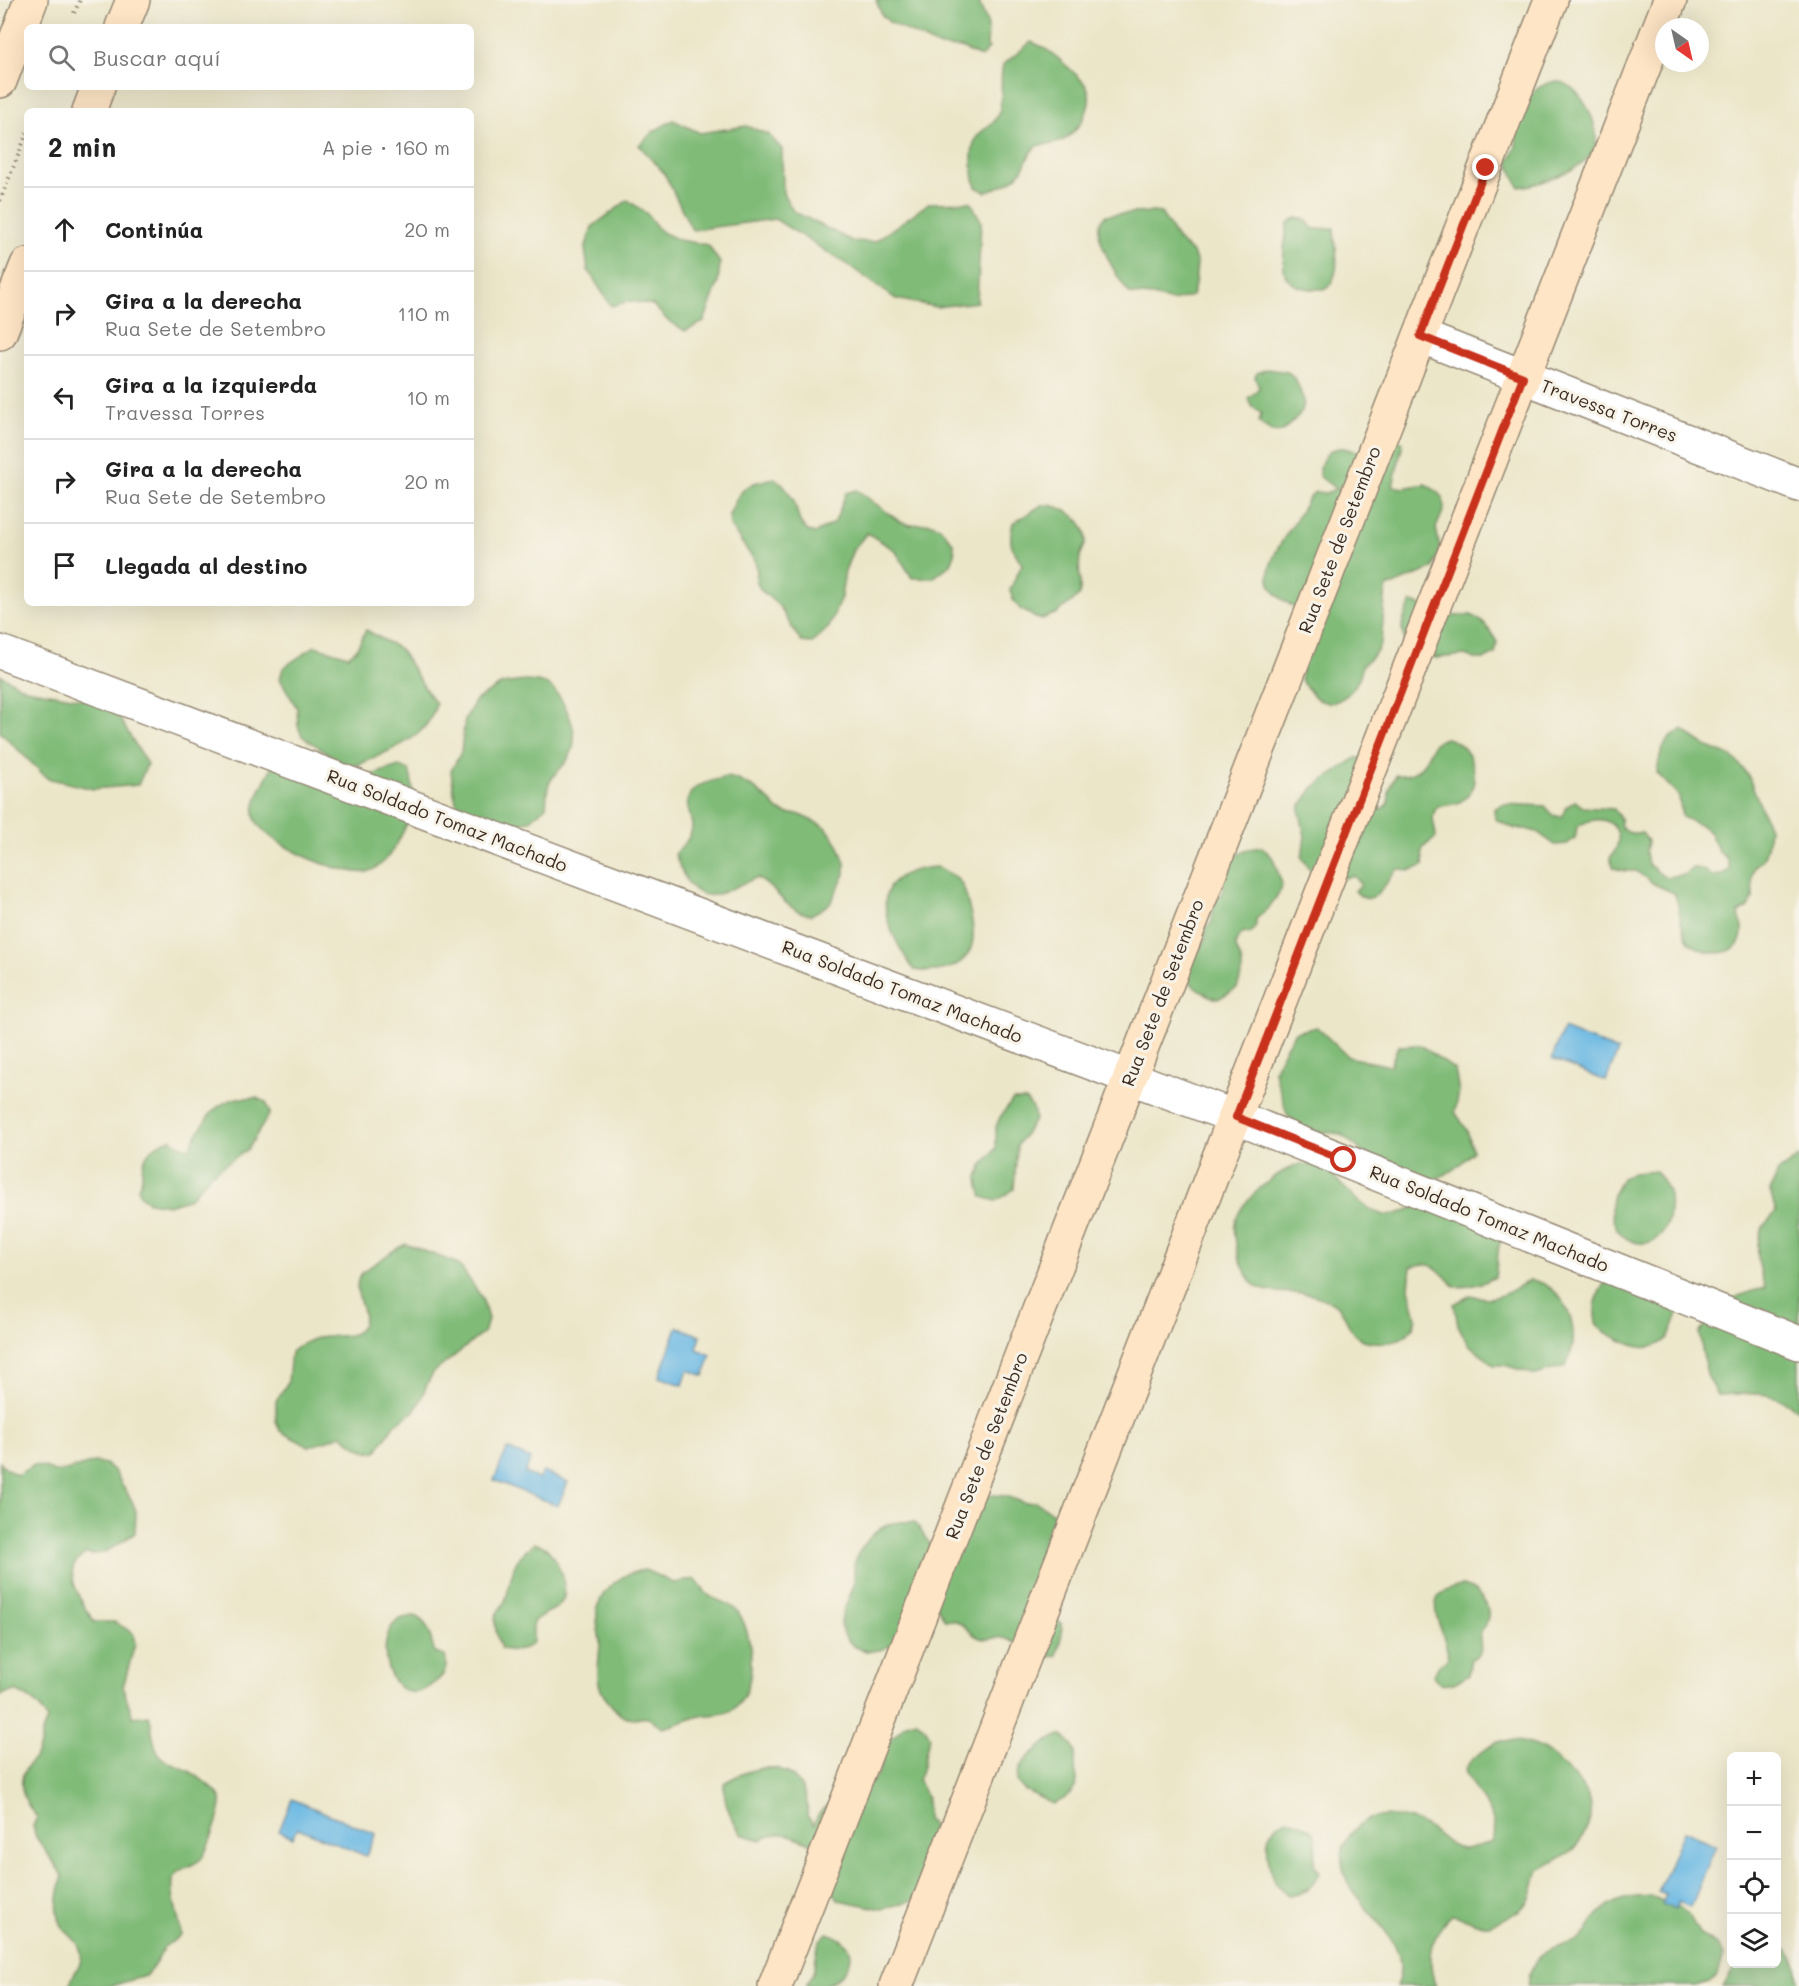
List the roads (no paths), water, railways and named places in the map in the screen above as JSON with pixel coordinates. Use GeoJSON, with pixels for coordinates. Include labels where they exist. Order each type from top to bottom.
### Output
{"type":"FeatureCollection","features":[{"type":"Feature","properties":{"kind":"main road"},"geometry":{"type":"LineString","coordinates":[[0,81],[31,0]]}},
{"type":"Feature","properties":{"kind":"main road"},"geometry":{"type":"LineString","coordinates":[[123,24],[133,0]]}},
{"type":"Feature","properties":{"kind":"main road","name":"Rua Sete de Setembro"},"geometry":{"type":"LineString","coordinates":[[776,1986],[1551,0]]}},
{"type":"Feature","properties":{"kind":"main road"},"geometry":{"type":"LineString","coordinates":[[896,1986],[1670,0]]}},
{"type":"Feature","properties":{"kind":"main road"},"geometry":{"type":"LineString","coordinates":[[90,108],[97,90]]}},
{"type":"Feature","properties":{"kind":"main road"},"geometry":{"type":"LineString","coordinates":[[0,333],[24,273]]}},
{"type":"Feature","properties":{"kind":"street","name":"Travessa Torres"},"geometry":{"type":"LineString","coordinates":[[1420,336],[1799,485]]}},
{"type":"Feature","properties":{"kind":"street","name":"Rua Soldado Tomaz Machado"},"geometry":{"type":"LineString","coordinates":[[0,652],[1236,1117],[1799,1343]]}},
{"type":"Feature","properties":{"kind":"water"},"geometry":{"type":"Polygon","coordinates":[[[1563,1029],[1618,1051],[1606,1081],[1552,1059],[1563,1029]]]}},
{"type":"Feature","properties":{"kind":"water"},"geometry":{"type":"Polygon","coordinates":[[[677,1327],[701,1336],[697,1349],[711,1355],[704,1376],[688,1370],[683,1385],[659,1377],[677,1327]]]}},
{"type":"Feature","properties":{"kind":"water"},"geometry":{"type":"Polygon","coordinates":[[[507,1449],[531,1459],[525,1473],[539,1479],[543,1472],[568,1482],[558,1506],[494,1480],[507,1449]]]}},
{"type":"Feature","properties":{"kind":"water"},"geometry":{"type":"Polygon","coordinates":[[[292,1799],[376,1834],[366,1856],[298,1828],[293,1837],[279,1831],[292,1799]]]}},
{"type":"Feature","properties":{"kind":"water"},"geometry":{"type":"Polygon","coordinates":[[[1683,1831],[1716,1845],[1691,1907],[1678,1902],[1675,1910],[1662,1904],[1666,1895],[1658,1892],[1683,1831]]]}}]}
